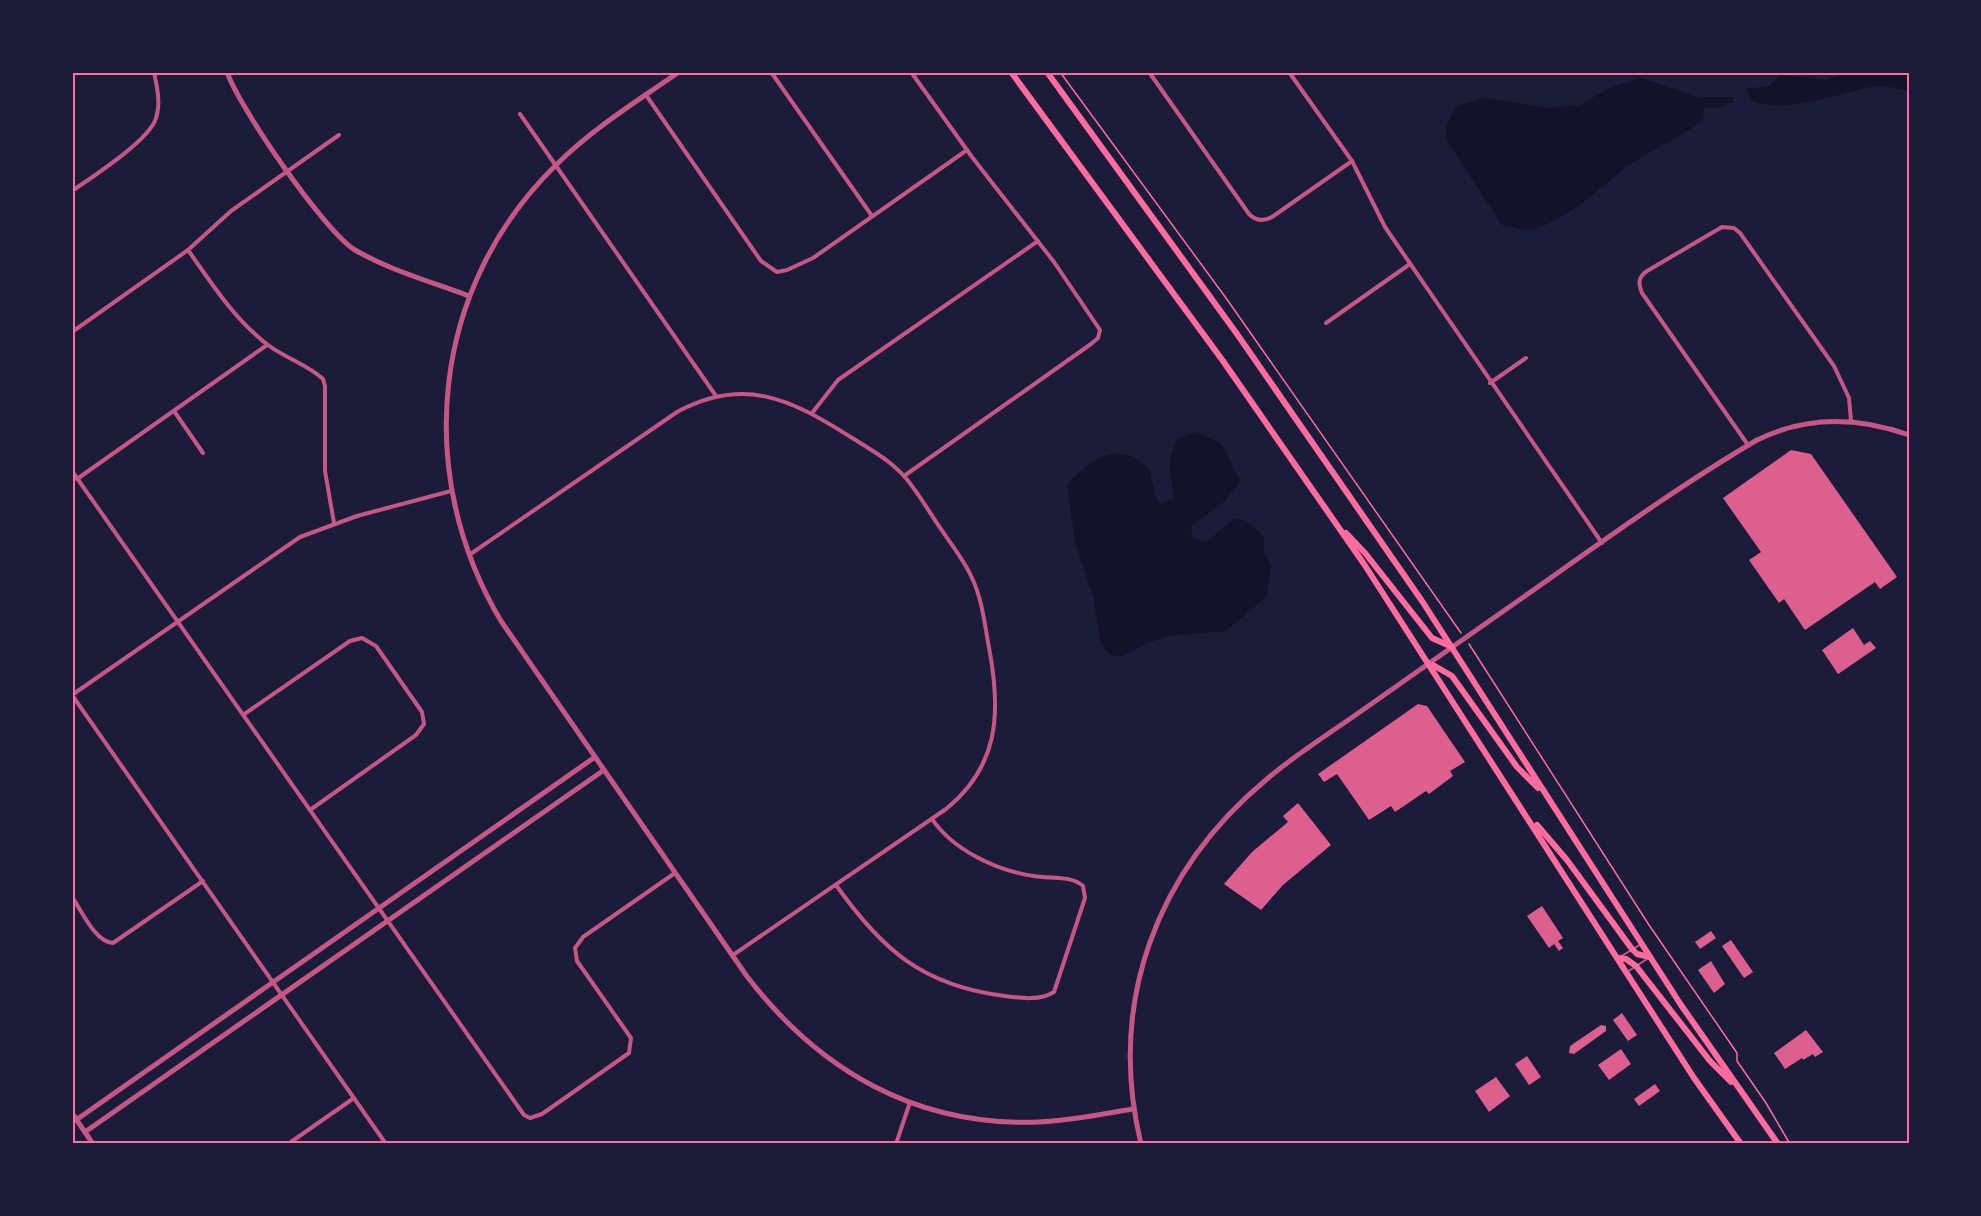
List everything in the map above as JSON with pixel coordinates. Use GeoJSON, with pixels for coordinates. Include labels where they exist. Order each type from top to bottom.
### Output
{"type":"FeatureCollection","features":[{"type":"Feature","properties":{"kind":"main road"},"geometry":{"type":"LineString","coordinates":[[1011,72],[1120,218],[1333,520],[1430,663],[1627,972],[1741,1144]]}},
{"type":"Feature","properties":{"kind":"main road"},"geometry":{"type":"LineString","coordinates":[[1047,72],[1237,334],[1452,648],[1641,944],[1778,1144]]}},
{"type":"Feature","properties":{"kind":"main road"},"geometry":{"type":"LineString","coordinates":[[1333,520],[1365,553],[1431,638],[1452,648]]}},
{"type":"Feature","properties":{"kind":"main road"},"geometry":{"type":"LineString","coordinates":[[1430,663],[1452,676],[1517,767],[1548,799]]}},
{"type":"Feature","properties":{"kind":"main road"},"geometry":{"type":"LineString","coordinates":[[1525,812],[1567,860],[1632,949],[1637,954],[1650,957]]}},
{"type":"Feature","properties":{"kind":"main road"},"geometry":{"type":"LineString","coordinates":[[1618,958],[1626,959],[1636,966],[1710,1061],[1745,1095]]}},
{"type":"Feature","properties":{"kind":"street"},"geometry":{"type":"LineString","coordinates":[[72,191],[117,159],[155,122],[158,100],[154,72]]}},
{"type":"Feature","properties":{"kind":"street"},"geometry":{"type":"LineString","coordinates":[[227,72],[242,104],[333,232],[355,250],[469,296]]}},
{"type":"Feature","properties":{"kind":"street"},"geometry":{"type":"LineString","coordinates":[[679,72],[592,133],[555,165],[514,214],[482,267],[469,296],[457,336],[446,409],[446,457],[451,491],[468,555],[501,621],[733,956],[778,1014],[816,1050],[859,1080],[910,1102],[953,1115],[1004,1122],[1056,1121],[1133,1110]]}},
{"type":"Feature","properties":{"kind":"street"},"geometry":{"type":"LineString","coordinates":[[771,72],[872,216]]}},
{"type":"Feature","properties":{"kind":"street"},"geometry":{"type":"LineString","coordinates":[[904,476],[1091,344],[1100,334],[1097,323],[1038,241],[966,150],[911,72]]}},
{"type":"Feature","properties":{"kind":"street"},"geometry":{"type":"LineString","coordinates":[[1149,72],[1249,214],[1258,220],[1272,217],[1352,161]]}},
{"type":"Feature","properties":{"kind":"street"},"geometry":{"type":"LineString","coordinates":[[1289,72],[1352,161],[1385,227],[1602,544]]}},
{"type":"Feature","properties":{"kind":"street"},"geometry":{"type":"LineString","coordinates":[[646,95],[761,261],[773,271],[782,272],[807,261],[966,150]]}},
{"type":"Feature","properties":{"kind":"street"},"geometry":{"type":"LineString","coordinates":[[520,114],[716,396]]}},
{"type":"Feature","properties":{"kind":"street"},"geometry":{"type":"LineString","coordinates":[[72,332],[188,250],[231,211],[339,135]]}},
{"type":"Feature","properties":{"kind":"street"},"geometry":{"type":"LineString","coordinates":[[1748,445],[1642,293],[1640,280],[1647,271],[1717,229],[1730,226],[1740,233],[1834,366],[1848,398],[1851,421]]}},
{"type":"Feature","properties":{"kind":"street"},"geometry":{"type":"LineString","coordinates":[[812,413],[838,380],[1038,241]]}},
{"type":"Feature","properties":{"kind":"street"},"geometry":{"type":"LineString","coordinates":[[188,250],[232,311],[267,345],[319,375],[325,383],[325,471],[334,523]]}},
{"type":"Feature","properties":{"kind":"street"},"geometry":{"type":"LineString","coordinates":[[1326,323],[1410,264]]}},
{"type":"Feature","properties":{"kind":"street"},"geometry":{"type":"LineString","coordinates":[[77,479],[267,345]]}},
{"type":"Feature","properties":{"kind":"street"},"geometry":{"type":"LineString","coordinates":[[1490,383],[1526,358]]}},
{"type":"Feature","properties":{"kind":"street"},"geometry":{"type":"LineString","coordinates":[[468,555],[676,412],[716,396],[744,394],[770,396],[812,413],[876,453],[904,476],[972,578],[981,608],[995,681],[997,716],[990,747],[975,778],[959,798],[932,819],[733,956]]}},
{"type":"Feature","properties":{"kind":"street"},"geometry":{"type":"LineString","coordinates":[[174,411],[203,453]]}},
{"type":"Feature","properties":{"kind":"street"},"geometry":{"type":"LineString","coordinates":[[1141,1144],[1133,1110],[1130,1049],[1139,978],[1155,926],[1186,867],[1214,831],[1268,778],[1430,663],[1748,445],[1777,431],[1798,425],[1851,421],[1881,426],[1909,435]]}},
{"type":"Feature","properties":{"kind":"street"},"geometry":{"type":"LineString","coordinates":[[72,471],[521,1112],[530,1118],[542,1114],[623,1058],[632,1045],[629,1035],[578,961],[575,948],[583,936],[675,873]]}},
{"type":"Feature","properties":{"kind":"street"},"geometry":{"type":"LineString","coordinates":[[386,1144],[72,696],[285,545],[334,523],[451,491]]}},
{"type":"Feature","properties":{"kind":"street"},"geometry":{"type":"LineString","coordinates":[[243,715],[350,641],[358,638],[367,639],[376,646],[422,712],[424,724],[416,735],[310,810]]}},
{"type":"Feature","properties":{"kind":"street"},"geometry":{"type":"LineString","coordinates":[[76,1120],[595,757]]}},
{"type":"Feature","properties":{"kind":"street"},"geometry":{"type":"LineString","coordinates":[[85,1132],[604,770]]}},
{"type":"Feature","properties":{"kind":"street"},"geometry":{"type":"LineString","coordinates":[[836,885],[880,941],[903,960],[931,976],[958,987],[995,995],[1042,997],[1054,992],[1059,986],[1074,928],[1085,898],[1083,886],[1074,880],[1023,874],[991,863],[944,834],[932,819]]}},
{"type":"Feature","properties":{"kind":"street"},"geometry":{"type":"LineString","coordinates":[[72,897],[99,936],[110,943],[122,939],[203,881]]}},
{"type":"Feature","properties":{"kind":"street"},"geometry":{"type":"LineString","coordinates":[[288,1144],[354,1098]]}},
{"type":"Feature","properties":{"kind":"street"},"geometry":{"type":"LineString","coordinates":[[896,1144],[910,1102]]}},
{"type":"Feature","properties":{"kind":"street"},"geometry":{"type":"LineString","coordinates":[[72,1113],[93,1144]]}},
{"type":"Feature","properties":{"kind":"street"},"geometry":{"type":"LineString","coordinates":[[717,1144],[723,1144]]}},
{"type":"Feature","properties":{"kind":"lane"},"geometry":{"type":"LineString","coordinates":[[1618,958],[1641,944]]}},
{"type":"Feature","properties":{"kind":"lane"},"geometry":{"type":"LineString","coordinates":[[1627,972],[1650,957]]}},
{"type":"Feature","properties":{"kind":"path"},"geometry":{"type":"LineString","coordinates":[[1060,72],[1239,316],[1455,626]]}},
{"type":"Feature","properties":{"kind":"path"},"geometry":{"type":"LineString","coordinates":[[1473,650],[1649,925],[1737,1053],[1737,1061],[1766,1103],[1790,1144]]}},
{"type":"Feature","properties":{"kind":"shaded area"},"geometry":{"type":"Polygon","coordinates":[[[1853,72],[1909,72],[1909,89],[1876,86],[1814,101],[1783,105],[1752,101],[1746,89],[1769,86],[1781,75],[1825,80],[1853,72]]]}},
{"type":"Feature","properties":{"kind":"shaded area"},"geometry":{"type":"Polygon","coordinates":[[[1642,78],[1698,97],[1734,97],[1734,101],[1721,107],[1704,108],[1703,119],[1694,126],[1625,168],[1571,211],[1534,229],[1522,230],[1502,225],[1446,139],[1447,124],[1457,106],[1486,98],[1550,108],[1580,105],[1611,87],[1642,78]]]}},
{"type":"Feature","properties":{"kind":"shaded area"},"geometry":{"type":"Polygon","coordinates":[[[1196,432],[1221,443],[1240,482],[1225,501],[1192,526],[1191,534],[1196,539],[1206,542],[1234,519],[1244,520],[1251,524],[1264,538],[1264,552],[1271,565],[1267,596],[1226,631],[1170,636],[1147,643],[1123,656],[1110,655],[1101,644],[1093,597],[1075,541],[1067,485],[1086,467],[1106,455],[1128,455],[1139,460],[1150,470],[1155,496],[1160,504],[1174,499],[1170,469],[1173,449],[1177,439],[1196,432]]]}},
{"type":"Feature","properties":{"kind":"building"},"geometry":{"type":"Polygon","coordinates":[[[1791,450],[1811,454],[1897,577],[1880,589],[1875,582],[1805,630],[1784,599],[1779,603],[1749,560],[1761,552],[1723,498],[1791,450]]]}},
{"type":"Feature","properties":{"kind":"building"},"geometry":{"type":"Polygon","coordinates":[[[1853,628],[1864,645],[1870,641],[1876,648],[1838,674],[1822,650],[1853,628]]]}},
{"type":"Feature","properties":{"kind":"building"},"geometry":{"type":"Polygon","coordinates":[[[1418,704],[1427,706],[1465,762],[1450,771],[1453,776],[1429,794],[1426,791],[1395,812],[1391,806],[1369,820],[1337,774],[1324,782],[1318,774],[1418,704]]]}},
{"type":"Feature","properties":{"kind":"building"},"geometry":{"type":"Polygon","coordinates":[[[1298,803],[1331,845],[1283,885],[1261,910],[1224,884],[1252,852],[1288,822],[1283,816],[1298,803]]]}},
{"type":"Feature","properties":{"kind":"building"},"geometry":{"type":"Polygon","coordinates":[[[1542,906],[1563,938],[1558,941],[1563,948],[1559,951],[1554,944],[1549,948],[1527,916],[1542,906]]]}},
{"type":"Feature","properties":{"kind":"building"},"geometry":{"type":"Polygon","coordinates":[[[1711,931],[1716,938],[1700,949],[1695,942],[1711,931]]]}},
{"type":"Feature","properties":{"kind":"building"},"geometry":{"type":"Polygon","coordinates":[[[1731,940],[1753,972],[1744,978],[1722,946],[1731,940]]]}},
{"type":"Feature","properties":{"kind":"building"},"geometry":{"type":"Polygon","coordinates":[[[1711,961],[1725,984],[1714,993],[1698,970],[1711,961]]]}},
{"type":"Feature","properties":{"kind":"building"},"geometry":{"type":"Polygon","coordinates":[[[1622,1013],[1637,1035],[1628,1041],[1613,1020],[1622,1013]]]}},
{"type":"Feature","properties":{"kind":"building"},"geometry":{"type":"Polygon","coordinates":[[[1601,1025],[1606,1026],[1606,1031],[1574,1054],[1569,1053],[1570,1046],[1601,1025]]]}},
{"type":"Feature","properties":{"kind":"building"},"geometry":{"type":"Polygon","coordinates":[[[1806,1030],[1823,1052],[1815,1057],[1813,1054],[1803,1060],[1802,1058],[1785,1069],[1774,1053],[1806,1030]]]}},
{"type":"Feature","properties":{"kind":"building"},"geometry":{"type":"Polygon","coordinates":[[[1621,1049],[1631,1064],[1609,1080],[1598,1065],[1621,1049]]]}},
{"type":"Feature","properties":{"kind":"building"},"geometry":{"type":"Polygon","coordinates":[[[1527,1056],[1541,1077],[1529,1085],[1515,1064],[1527,1056]]]}},
{"type":"Feature","properties":{"kind":"building"},"geometry":{"type":"Polygon","coordinates":[[[1496,1077],[1510,1096],[1489,1112],[1475,1091],[1496,1077]]]}},
{"type":"Feature","properties":{"kind":"building"},"geometry":{"type":"Polygon","coordinates":[[[1655,1084],[1660,1091],[1639,1106],[1634,1099],[1655,1084]]]}}]}
